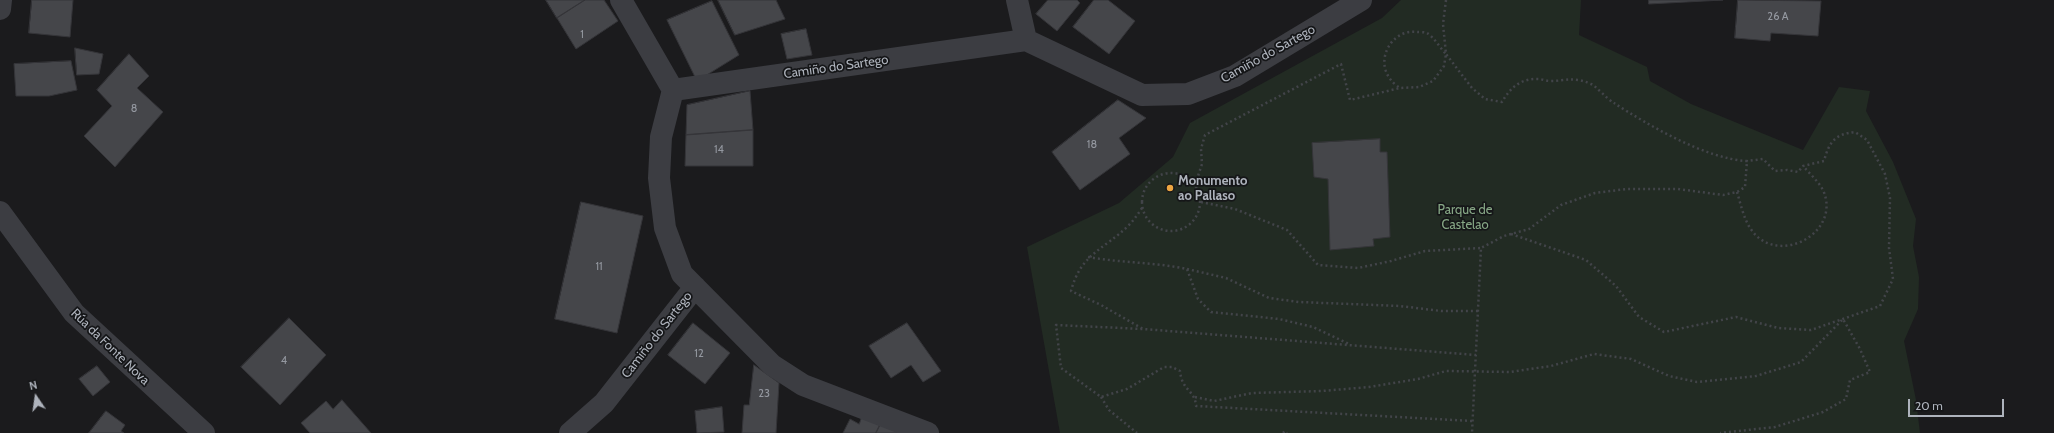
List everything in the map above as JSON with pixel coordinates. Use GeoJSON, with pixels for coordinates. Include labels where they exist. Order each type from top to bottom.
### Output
{"type":"FeatureCollection","features":[{"type":"Feature","properties":{"kind":"street"},"geometry":{"type":"LineString","coordinates":[[0,9],[1,0]]}},
{"type":"Feature","properties":{"kind":"street"},"geometry":{"type":"LineString","coordinates":[[620,0],[673,90]]}},
{"type":"Feature","properties":{"kind":"street"},"geometry":{"type":"LineString","coordinates":[[1017,0],[1026,40]]}},
{"type":"Feature","properties":{"kind":"street","name":"Camiño do Sartego"},"geometry":{"type":"LineString","coordinates":[[570,433],[604,403],[695,287],[682,274],[665,228],[659,178],[662,137],[673,90],[1026,40],[1142,95],[1188,94],[1235,76],[1361,0]]}},
{"type":"Feature","properties":{"kind":"street","name":"Rúa da Fonte Nova"},"geometry":{"type":"LineString","coordinates":[[0,212],[74,313],[204,433]]}},
{"type":"Feature","properties":{"kind":"street"},"geometry":{"type":"LineString","coordinates":[[695,287],[772,365],[803,385],[928,433]]}},
{"type":"Feature","properties":{"kind":"path"},"geometry":{"type":"LineString","coordinates":[[1195,185],[1202,164],[1201,149],[1205,135],[1342,64],[1350,100],[1400,88],[1419,87],[1433,81],[1444,66],[1446,54],[1443,24],[1446,0]]}},
{"type":"Feature","properties":{"kind":"path"},"geometry":{"type":"LineString","coordinates":[[1400,88],[1390,80],[1385,69],[1384,57],[1387,47],[1400,34],[1412,31],[1426,33],[1446,54],[1472,88],[1484,99],[1502,102],[1512,88],[1527,80],[1538,79],[1549,81],[1571,78],[1593,84],[1604,97],[1682,142],[1734,160],[1746,161],[1763,159],[1775,171],[1787,170],[1798,172],[1803,166],[1824,161],[1828,146],[1842,133],[1855,132],[1867,140],[1885,174],[1890,198],[1889,248],[1893,279],[1880,306],[1811,330],[1778,328],[1736,317],[1664,332],[1639,317],[1616,286],[1586,260],[1511,233]]}},
{"type":"Feature","properties":{"kind":"path"},"geometry":{"type":"LineString","coordinates":[[1201,202],[1235,209],[1286,230],[1318,265],[1358,268],[1391,261],[1425,251],[1481,248],[1511,233],[1529,229],[1561,205],[1595,193],[1627,189],[1678,189],[1723,195],[1737,192],[1745,187],[1746,161]]}},
{"type":"Feature","properties":{"kind":"path"},"geometry":{"type":"LineString","coordinates":[[1737,192],[1744,216],[1750,226],[1765,243],[1786,246],[1796,244],[1808,239],[1815,233],[1824,218],[1826,209],[1823,190],[1803,166]]}},
{"type":"Feature","properties":{"kind":"path"},"geometry":{"type":"LineString","coordinates":[[1169,173],[1179,174],[1188,178],[1195,185],[1200,193],[1201,202],[1199,212],[1187,227],[1169,232],[1160,230],[1152,224],[1142,208],[1142,198],[1145,188],[1151,180],[1159,175],[1169,173]]}},
{"type":"Feature","properties":{"kind":"path"},"geometry":{"type":"LineString","coordinates":[[1142,208],[1129,225],[1088,258],[1075,278],[1071,291],[1101,304],[1143,329]]}},
{"type":"Feature","properties":{"kind":"path"},"geometry":{"type":"LineString","coordinates":[[1472,433],[1481,248]]}},
{"type":"Feature","properties":{"kind":"path"},"geometry":{"type":"LineString","coordinates":[[1088,258],[1118,262],[1167,265],[1187,269],[1226,278],[1269,298],[1299,302],[1400,306],[1441,311],[1478,311]]}},
{"type":"Feature","properties":{"kind":"path"},"geometry":{"type":"LineString","coordinates":[[1187,269],[1198,299],[1211,312],[1278,319],[1314,327],[1352,345]]}},
{"type":"Feature","properties":{"kind":"path"},"geometry":{"type":"LineString","coordinates":[[1195,397],[1214,400],[1252,393],[1322,391],[1369,387],[1418,379],[1446,371],[1510,372],[1551,366],[1594,354],[1631,359],[1669,376],[1697,382],[1756,376],[1801,362],[1843,319]]}},
{"type":"Feature","properties":{"kind":"path"},"geometry":{"type":"LineString","coordinates":[[1720,433],[1776,427],[1823,412],[1846,400],[1850,380],[1870,372],[1860,349],[1843,319]]}},
{"type":"Feature","properties":{"kind":"path"},"geometry":{"type":"LineString","coordinates":[[1137,433],[1109,410],[1101,397],[1061,368],[1056,325],[1143,329],[1476,355]]}},
{"type":"Feature","properties":{"kind":"path"},"geometry":{"type":"LineString","coordinates":[[1101,397],[1127,390],[1164,367],[1172,366],[1180,371],[1181,382],[1195,397],[1196,406],[1472,421]]}},
{"type":"Feature","properties":{"kind":"path"},"geometry":{"type":"LineString","coordinates":[[1282,433],[1285,431],[1286,433]]}},
{"type":"Feature","properties":{"kind":"green space","name":"Parque de Castelao"},"geometry":{"type":"Polygon","coordinates":[[[1401,0],[1581,0],[1579,35],[1647,67],[1650,81],[1691,104],[1803,150],[1839,87],[1870,91],[1866,111],[1893,162],[1916,219],[1913,246],[1919,277],[1918,309],[1904,341],[1916,400],[1920,433],[1060,433],[1027,247],[1119,203],[1173,157],[1190,123],[1382,18],[1401,0]]]}},
{"type":"Feature","properties":{"kind":"building"},"geometry":{"type":"Polygon","coordinates":[[[32,0],[73,0],[70,37],[29,33],[32,0]]]}},
{"type":"Feature","properties":{"kind":"building"},"geometry":{"type":"Polygon","coordinates":[[[546,0],[585,0],[557,18],[546,0]]]}},
{"type":"Feature","properties":{"kind":"building"},"geometry":{"type":"Polygon","coordinates":[[[585,0],[604,0],[618,21],[576,49],[557,18],[585,0]]]}},
{"type":"Feature","properties":{"kind":"building"},"geometry":{"type":"Polygon","coordinates":[[[718,0],[776,0],[785,19],[735,35],[718,0]]]}},
{"type":"Feature","properties":{"kind":"building"},"geometry":{"type":"Polygon","coordinates":[[[1048,0],[1077,0],[1080,3],[1057,31],[1036,14],[1048,0]]]}},
{"type":"Feature","properties":{"kind":"building"},"geometry":{"type":"Polygon","coordinates":[[[1094,0],[1108,0],[1135,21],[1109,54],[1073,27],[1094,0]]]}},
{"type":"Feature","properties":{"kind":"building"},"geometry":{"type":"Polygon","coordinates":[[[1649,0],[1723,0],[1649,4],[1649,0]]]}},
{"type":"Feature","properties":{"kind":"building"},"geometry":{"type":"Polygon","coordinates":[[[1738,0],[1821,1],[1818,36],[1771,33],[1770,41],[1735,38],[1738,0]]]}},
{"type":"Feature","properties":{"kind":"building"},"geometry":{"type":"Polygon","coordinates":[[[712,1],[739,55],[697,81],[667,20],[712,1]]]}},
{"type":"Feature","properties":{"kind":"building"},"geometry":{"type":"Polygon","coordinates":[[[806,29],[812,55],[787,59],[781,34],[806,29]]]}},
{"type":"Feature","properties":{"kind":"building"},"geometry":{"type":"Polygon","coordinates":[[[75,48],[103,54],[99,74],[77,75],[75,48]]]}},
{"type":"Feature","properties":{"kind":"building"},"geometry":{"type":"Polygon","coordinates":[[[129,54],[149,76],[137,88],[163,112],[115,167],[84,136],[112,106],[97,90],[129,54]]]}},
{"type":"Feature","properties":{"kind":"building"},"geometry":{"type":"Polygon","coordinates":[[[71,61],[77,90],[49,96],[16,96],[14,64],[71,61]]]}},
{"type":"Feature","properties":{"kind":"building"},"geometry":{"type":"Polygon","coordinates":[[[750,91],[753,130],[686,135],[687,105],[750,91]]]}},
{"type":"Feature","properties":{"kind":"building"},"geometry":{"type":"Polygon","coordinates":[[[1118,100],[1146,118],[1119,138],[1130,154],[1080,190],[1052,152],[1118,100]]]}},
{"type":"Feature","properties":{"kind":"building"},"geometry":{"type":"Polygon","coordinates":[[[753,130],[753,166],[685,166],[686,135],[753,130]]]}},
{"type":"Feature","properties":{"kind":"building"},"geometry":{"type":"Polygon","coordinates":[[[1380,139],[1380,152],[1387,152],[1390,237],[1373,239],[1374,246],[1330,250],[1328,179],[1314,177],[1312,143],[1380,139]]]}},
{"type":"Feature","properties":{"kind":"building"},"geometry":{"type":"Polygon","coordinates":[[[581,202],[643,216],[617,333],[555,319],[581,202]]]}},
{"type":"Feature","properties":{"kind":"building"},"geometry":{"type":"Polygon","coordinates":[[[289,318],[326,355],[280,405],[241,367],[289,318]]]}},
{"type":"Feature","properties":{"kind":"building"},"geometry":{"type":"Polygon","coordinates":[[[693,323],[730,353],[705,384],[668,355],[693,323]]]}},
{"type":"Feature","properties":{"kind":"building"},"geometry":{"type":"Polygon","coordinates":[[[907,323],[941,371],[923,382],[911,365],[891,378],[869,346],[907,323]]]}},
{"type":"Feature","properties":{"kind":"building"},"geometry":{"type":"Polygon","coordinates":[[[754,365],[779,383],[776,433],[742,433],[744,405],[749,405],[754,365]]]}},
{"type":"Feature","properties":{"kind":"building"},"geometry":{"type":"Polygon","coordinates":[[[97,366],[110,382],[93,396],[79,379],[97,366]]]}},
{"type":"Feature","properties":{"kind":"building"},"geometry":{"type":"Polygon","coordinates":[[[342,400],[371,433],[310,433],[301,423],[326,401],[333,409],[342,400]]]}},
{"type":"Feature","properties":{"kind":"building"},"geometry":{"type":"Polygon","coordinates":[[[722,407],[724,432],[697,433],[695,411],[722,407]]]}},
{"type":"Feature","properties":{"kind":"building"},"geometry":{"type":"Polygon","coordinates":[[[106,411],[125,425],[121,431],[124,433],[89,433],[106,411]]]}},
{"type":"Feature","properties":{"kind":"building"},"geometry":{"type":"Polygon","coordinates":[[[862,417],[880,425],[876,433],[843,433],[850,419],[859,424],[862,417]]]}},
{"type":"Feature","properties":{"kind":"building"},"geometry":{"type":"Polygon","coordinates":[[[880,425],[900,433],[876,433],[880,425]]]}},
{"type":"Feature","properties":{"kind":"place","name":"Monumento ao Pallaso"},"geometry":{"type":"Point","coordinates":[1170,188]}}]}
